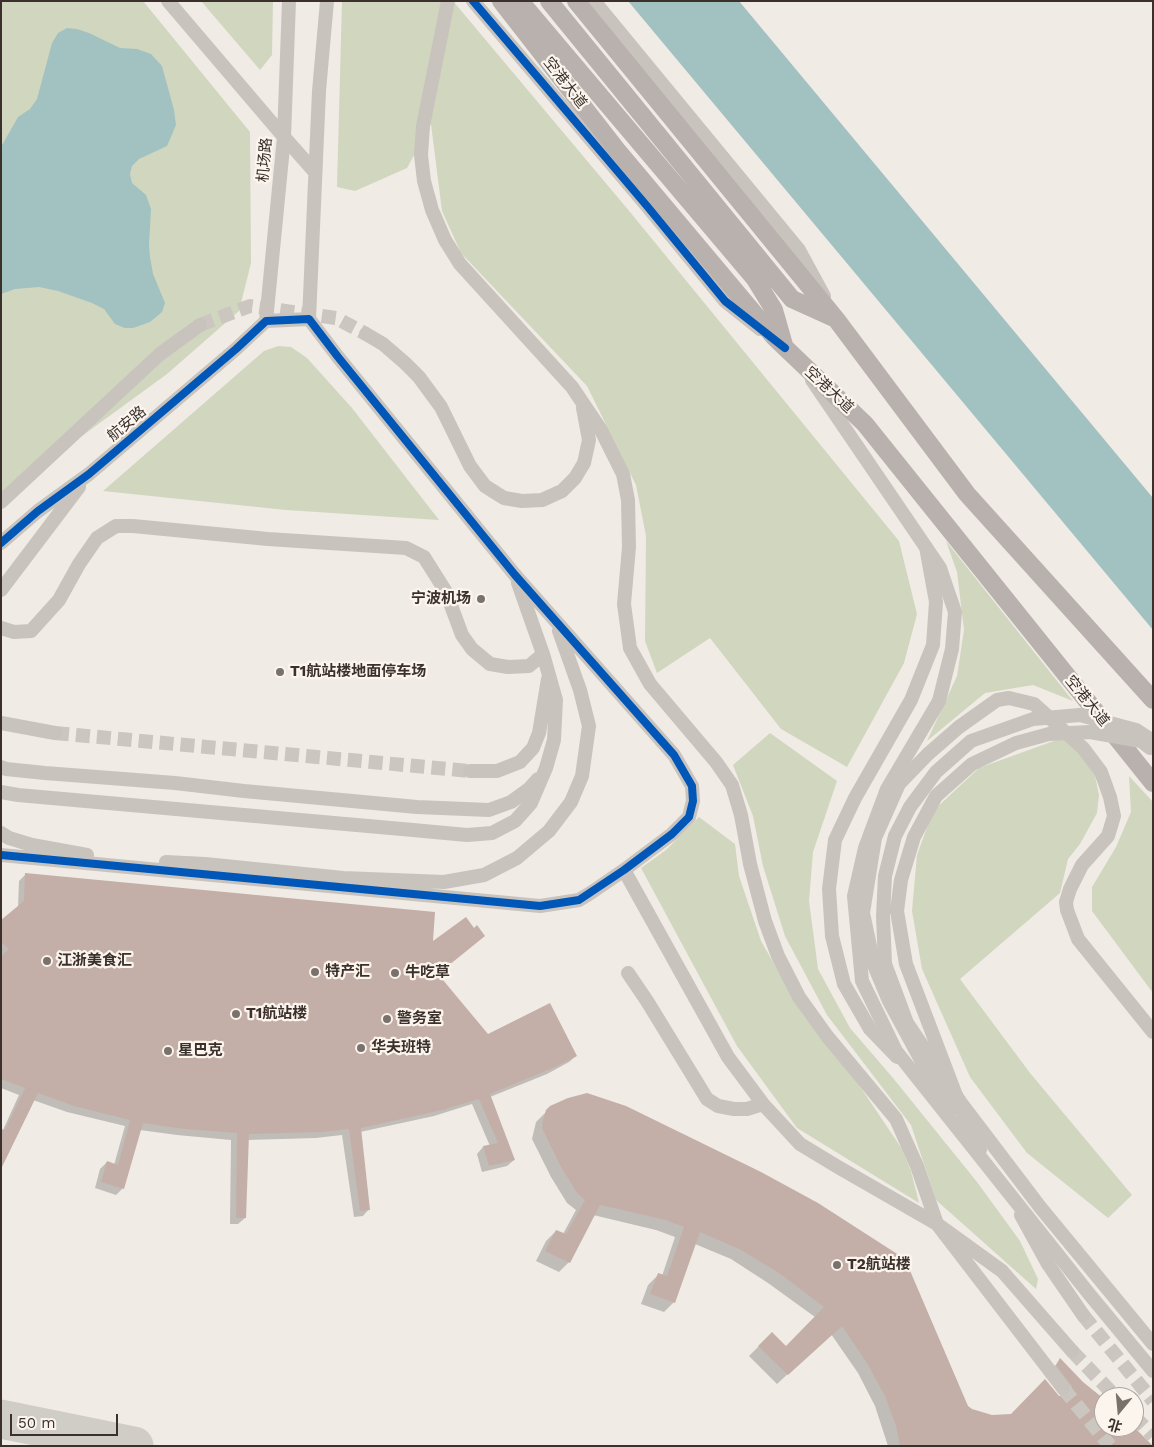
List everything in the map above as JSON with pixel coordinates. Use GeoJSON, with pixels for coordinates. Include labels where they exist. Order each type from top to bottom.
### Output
{"type":"FeatureCollection","features":[{"type":"Feature","properties":{"kind":"main road","name":"空港大道"},"geometry":{"type":"LineString","coordinates":[[501,1],[617,150],[774,337],[865,424],[1153,783]]}},
{"type":"Feature","properties":{"kind":"main road"},"geometry":{"type":"LineString","coordinates":[[520,1],[755,279],[774,310],[785,348]]}},
{"type":"Feature","properties":{"kind":"main road"},"geometry":{"type":"LineString","coordinates":[[549,1],[792,299],[836,319]]}},
{"type":"Feature","properties":{"kind":"main road"},"geometry":{"type":"LineString","coordinates":[[576,1],[836,319],[967,494],[1153,700]]}},
{"type":"Feature","properties":{"kind":"street"},"geometry":{"type":"LineString","coordinates":[[168,1],[284,138],[314,170]]}},
{"type":"Feature","properties":{"kind":"street","name":"机场路"},"geometry":{"type":"LineString","coordinates":[[266,321],[284,138],[289,1]]}},
{"type":"Feature","properties":{"kind":"street"},"geometry":{"type":"LineString","coordinates":[[1,855],[540,906],[579,900],[624,870],[672,834],[689,817],[693,801],[692,786],[674,755],[515,575],[309,319],[318,91],[327,1]]}},
{"type":"Feature","properties":{"kind":"street"},"geometry":{"type":"LineString","coordinates":[[448,1],[424,112],[421,155],[432,210],[445,240],[460,264],[572,387],[601,430],[623,474],[628,500],[629,547],[624,604],[630,648],[650,684],[716,762],[732,785],[741,815],[750,864],[765,921],[778,956],[799,997],[827,1036],[896,1119],[917,1166],[937,1224],[1063,1388]]}},
{"type":"Feature","properties":{"kind":"street"},"geometry":{"type":"LineString","coordinates":[[472,1],[647,206],[725,301],[785,348]]}},
{"type":"Feature","properties":{"kind":"street"},"geometry":{"type":"LineString","coordinates":[[594,1],[800,250],[836,319]]}},
{"type":"Feature","properties":{"kind":"street"},"geometry":{"type":"LineString","coordinates":[[266,321],[309,319]]}},
{"type":"Feature","properties":{"kind":"street","name":"航安路"},"geometry":{"type":"LineString","coordinates":[[1,543],[38,511],[89,474],[236,349],[266,321]]}},
{"type":"Feature","properties":{"kind":"street"},"geometry":{"type":"LineString","coordinates":[[1,502],[160,354],[200,324]]}},
{"type":"Feature","properties":{"kind":"street"},"geometry":{"type":"LineString","coordinates":[[366,334],[383,344],[419,377],[441,408],[470,466],[485,486],[504,498],[522,501],[542,500],[562,491],[575,478],[584,463],[589,440],[581,400]]}},
{"type":"Feature","properties":{"kind":"street"},"geometry":{"type":"LineString","coordinates":[[799,361],[940,568],[955,612],[952,649],[939,701],[887,789],[865,848],[854,896],[862,981],[896,1050],[1084,1288],[1153,1371]]}},
{"type":"Feature","properties":{"kind":"street"},"geometry":{"type":"LineString","coordinates":[[1,590],[89,474]]}},
{"type":"Feature","properties":{"kind":"street"},"geometry":{"type":"LineString","coordinates":[[1,628],[14,632],[31,631],[59,600],[79,564],[98,538],[116,526],[134,526],[268,539],[406,548],[424,556],[441,584],[462,635],[472,649],[490,664],[508,667],[529,666],[543,654]]}},
{"type":"Feature","properties":{"kind":"street"},"geometry":{"type":"LineString","coordinates":[[926,547],[936,602],[933,645],[911,700],[854,798],[835,840],[829,888],[832,936],[844,984],[870,1029],[950,1113],[973,1140],[998,1176],[1048,1264],[1082,1315]]}},
{"type":"Feature","properties":{"kind":"street"},"geometry":{"type":"LineString","coordinates":[[1,792],[467,835],[492,834],[515,822],[531,803],[546,768],[554,740],[556,700],[543,654],[515,575]]}},
{"type":"Feature","properties":{"kind":"street"},"geometry":{"type":"LineString","coordinates":[[1,833],[9,838],[32,845],[108,858],[205,864],[342,878],[444,882],[484,875],[517,858],[549,831],[571,802],[582,776],[588,726],[580,690],[556,622]]}},
{"type":"Feature","properties":{"kind":"street"},"geometry":{"type":"LineString","coordinates":[[470,771],[497,771],[520,762],[533,748],[539,732],[548,674]]}},
{"type":"Feature","properties":{"kind":"street"},"geometry":{"type":"LineString","coordinates":[[950,1113],[889,1002],[874,965],[863,913],[875,838],[899,784],[928,754],[959,727],[997,700],[1009,698],[1034,704],[1083,748],[1101,772],[1110,797],[1114,816],[1108,836],[1082,864],[1070,889],[1066,902],[1067,910],[1078,939],[1153,1032]]}},
{"type":"Feature","properties":{"kind":"street"},"geometry":{"type":"LineString","coordinates":[[1153,741],[1136,730],[1080,714],[1033,718],[971,741],[936,772],[910,807],[896,836],[885,876],[883,916],[885,964],[907,1023],[961,1104],[1040,1207],[1153,1344]]}},
{"type":"Feature","properties":{"kind":"street"},"geometry":{"type":"LineString","coordinates":[[1,723],[55,733]]}},
{"type":"Feature","properties":{"kind":"street"},"geometry":{"type":"LineString","coordinates":[[973,1140],[906,964],[897,911],[901,880],[914,837],[936,796],[972,764],[1016,743],[1049,734],[1090,732],[1140,742],[1153,749]]}},
{"type":"Feature","properties":{"kind":"street"},"geometry":{"type":"LineString","coordinates":[[1,767],[45,773],[175,783],[408,806],[489,810],[511,802],[530,789],[546,768]]}},
{"type":"Feature","properties":{"kind":"street"},"geometry":{"type":"LineString","coordinates":[[624,870],[728,1057],[762,1104],[800,1144],[838,1168],[937,1224],[1002,1271],[1072,1351]]}},
{"type":"Feature","properties":{"kind":"street"},"geometry":{"type":"LineString","coordinates":[[628,973],[707,1100],[718,1106],[734,1109],[747,1109],[762,1104]]}},
{"type":"Feature","properties":{"kind":"green space"},"geometry":{"type":"Polygon","coordinates":[[[1,1],[143,1],[250,132],[251,263],[239,311],[167,374],[1,495],[1,1]]]}},
{"type":"Feature","properties":{"kind":"green space"},"geometry":{"type":"Polygon","coordinates":[[[201,1],[273,1],[272,55],[260,70],[201,1]]]}},
{"type":"Feature","properties":{"kind":"green space"},"geometry":{"type":"Polygon","coordinates":[[[342,1],[453,1],[630,212],[899,541],[917,614],[904,663],[847,767],[781,729],[710,638],[657,673],[645,641],[646,536],[636,485],[587,386],[461,253],[442,211],[431,124],[407,168],[355,191],[337,187],[342,1]]]}},
{"type":"Feature","properties":{"kind":"green space"},"geometry":{"type":"Polygon","coordinates":[[[278,346],[291,347],[307,358],[352,408],[439,520],[286,510],[103,491],[264,351],[278,346]]]}},
{"type":"Feature","properties":{"kind":"green space"},"geometry":{"type":"Polygon","coordinates":[[[946,541],[1073,701],[1033,685],[985,693],[927,741],[957,676],[964,630],[957,572],[946,541]]]}},
{"type":"Feature","properties":{"kind":"green space"},"geometry":{"type":"Polygon","coordinates":[[[770,733],[837,781],[813,852],[809,901],[818,969],[850,1028],[977,1182],[1020,1241],[1038,1279],[1036,1289],[936,1200],[911,1125],[827,1015],[785,936],[763,866],[753,816],[733,765],[770,733]]]}},
{"type":"Feature","properties":{"kind":"green space"},"geometry":{"type":"Polygon","coordinates":[[[1062,738],[1077,749],[1095,776],[1099,795],[1097,813],[1080,844],[1068,859],[1060,893],[960,979],[1030,1073],[1132,1195],[1108,1218],[1027,1153],[970,1077],[922,969],[912,911],[917,855],[933,811],[979,768],[1062,738]]]}},
{"type":"Feature","properties":{"kind":"green space"},"geometry":{"type":"Polygon","coordinates":[[[1129,776],[1153,802],[1153,993],[1092,911],[1092,887],[1116,847],[1131,812],[1129,776]]]}},
{"type":"Feature","properties":{"kind":"green space"},"geometry":{"type":"Polygon","coordinates":[[[699,817],[735,844],[739,876],[761,941],[802,1013],[859,1085],[902,1149],[911,1171],[919,1203],[797,1128],[737,1046],[641,868],[666,850],[699,817]]]}},
{"type":"Feature","properties":{"kind":"water"},"geometry":{"type":"Polygon","coordinates":[[[628,1],[739,1],[1153,498],[1153,630],[628,1]]]}},
{"type":"Feature","properties":{"kind":"water"},"geometry":{"type":"Polygon","coordinates":[[[67,28],[89,33],[120,48],[137,49],[151,54],[162,66],[174,110],[176,125],[167,146],[139,159],[132,166],[130,174],[132,183],[146,195],[151,209],[150,257],[153,274],[165,303],[162,312],[150,322],[133,328],[125,328],[115,324],[104,309],[58,291],[39,287],[15,289],[1,294],[1,147],[18,117],[30,109],[37,99],[52,43],[58,33],[67,28]]]}},
{"type":"Feature","properties":{"kind":"building","name":"T1航站楼"},"geometry":{"type":"Polygon","coordinates":[[[25,873],[435,912],[433,941],[466,917],[474,928],[477,925],[485,936],[438,974],[488,1034],[550,1003],[577,1056],[490,1094],[515,1160],[489,1166],[483,1146],[498,1143],[479,1099],[442,1110],[361,1128],[370,1210],[360,1211],[349,1129],[323,1132],[249,1134],[246,1218],[236,1218],[237,1133],[184,1129],[143,1123],[124,1189],[101,1182],[107,1161],[118,1165],[130,1120],[74,1106],[38,1093],[1,1169],[1,1129],[5,1130],[25,1088],[1,1079],[1,956],[9,949],[1,942],[1,920],[24,901],[25,873]]]}},
{"type":"Feature","properties":{"kind":"building","name":"T2航站楼"},"geometry":{"type":"Polygon","coordinates":[[[587,1093],[626,1106],[761,1172],[818,1203],[905,1259],[968,1406],[972,1409],[992,1415],[1011,1414],[1045,1379],[1059,1396],[1068,1395],[1072,1386],[1056,1365],[1060,1358],[1094,1391],[1094,1437],[1144,1437],[1153,1446],[900,1446],[896,1426],[885,1396],[867,1363],[842,1326],[788,1375],[758,1346],[772,1332],[786,1346],[824,1307],[779,1273],[741,1250],[700,1232],[675,1303],[650,1294],[658,1273],[667,1276],[684,1227],[666,1220],[600,1205],[570,1263],[545,1251],[556,1230],[566,1234],[585,1200],[577,1193],[561,1167],[542,1128],[546,1110],[550,1106],[568,1098],[587,1093]]]}},
{"type":"Feature","properties":{"kind":"taxiway"},"geometry":{"type":"LineString","coordinates":[[1,1419],[134,1446]]}},
{"type":"Feature","properties":{"kind":"tunnel"},"geometry":{"type":"LineString","coordinates":[[200,325],[250,306],[336,318],[366,334]]}},
{"type":"Feature","properties":{"kind":"tunnel"},"geometry":{"type":"LineString","coordinates":[[55,733],[470,771]]}},
{"type":"Feature","properties":{"kind":"tunnel"},"geometry":{"type":"LineString","coordinates":[[1083,1315],[1153,1401]]}},
{"type":"Feature","properties":{"kind":"tunnel"},"geometry":{"type":"LineString","coordinates":[[1072,1351],[1106,1387]]}},
{"type":"Feature","properties":{"kind":"tunnel"},"geometry":{"type":"LineString","coordinates":[[1063,1388],[1110,1446]]}},
{"type":"Feature","properties":{"kind":"tunnel"},"geometry":{"type":"LineString","coordinates":[[1144,1427],[1153,1436]]}},
{"type":"Feature","properties":{"kind":"cycle path"},"geometry":{"type":"LineString","coordinates":[[473,1],[725,301],[785,348]]}},
{"type":"Feature","properties":{"kind":"cycle path"},"geometry":{"type":"LineString","coordinates":[[1,543],[38,511],[89,474],[236,349],[266,321],[309,319],[515,575],[674,755],[692,786],[693,801],[689,817],[672,834],[624,870],[579,900],[540,906],[1,855]]}},
{"type":"Feature","properties":{"kind":"place","name":"宁波机场"},"geometry":{"type":"Point","coordinates":[481,599]}},
{"type":"Feature","properties":{"kind":"place","name":"T1航站楼地面停车场"},"geometry":{"type":"Point","coordinates":[280,672]}},
{"type":"Feature","properties":{"kind":"place","name":"江浙美食汇"},"geometry":{"type":"Point","coordinates":[47,961]}},
{"type":"Feature","properties":{"kind":"place","name":"特产汇"},"geometry":{"type":"Point","coordinates":[315,972]}},
{"type":"Feature","properties":{"kind":"place","name":"牛吃草"},"geometry":{"type":"Point","coordinates":[395,973]}},
{"type":"Feature","properties":{"kind":"place","name":"T1航站楼"},"geometry":{"type":"Point","coordinates":[236,1014]}},
{"type":"Feature","properties":{"kind":"place","name":"警务室"},"geometry":{"type":"Point","coordinates":[387,1019]}},
{"type":"Feature","properties":{"kind":"place","name":"华夫班特"},"geometry":{"type":"Point","coordinates":[361,1048]}},
{"type":"Feature","properties":{"kind":"place","name":"星巴克"},"geometry":{"type":"Point","coordinates":[168,1051]}},
{"type":"Feature","properties":{"kind":"place","name":"T2航站楼"},"geometry":{"type":"Point","coordinates":[837,1265]}}]}
